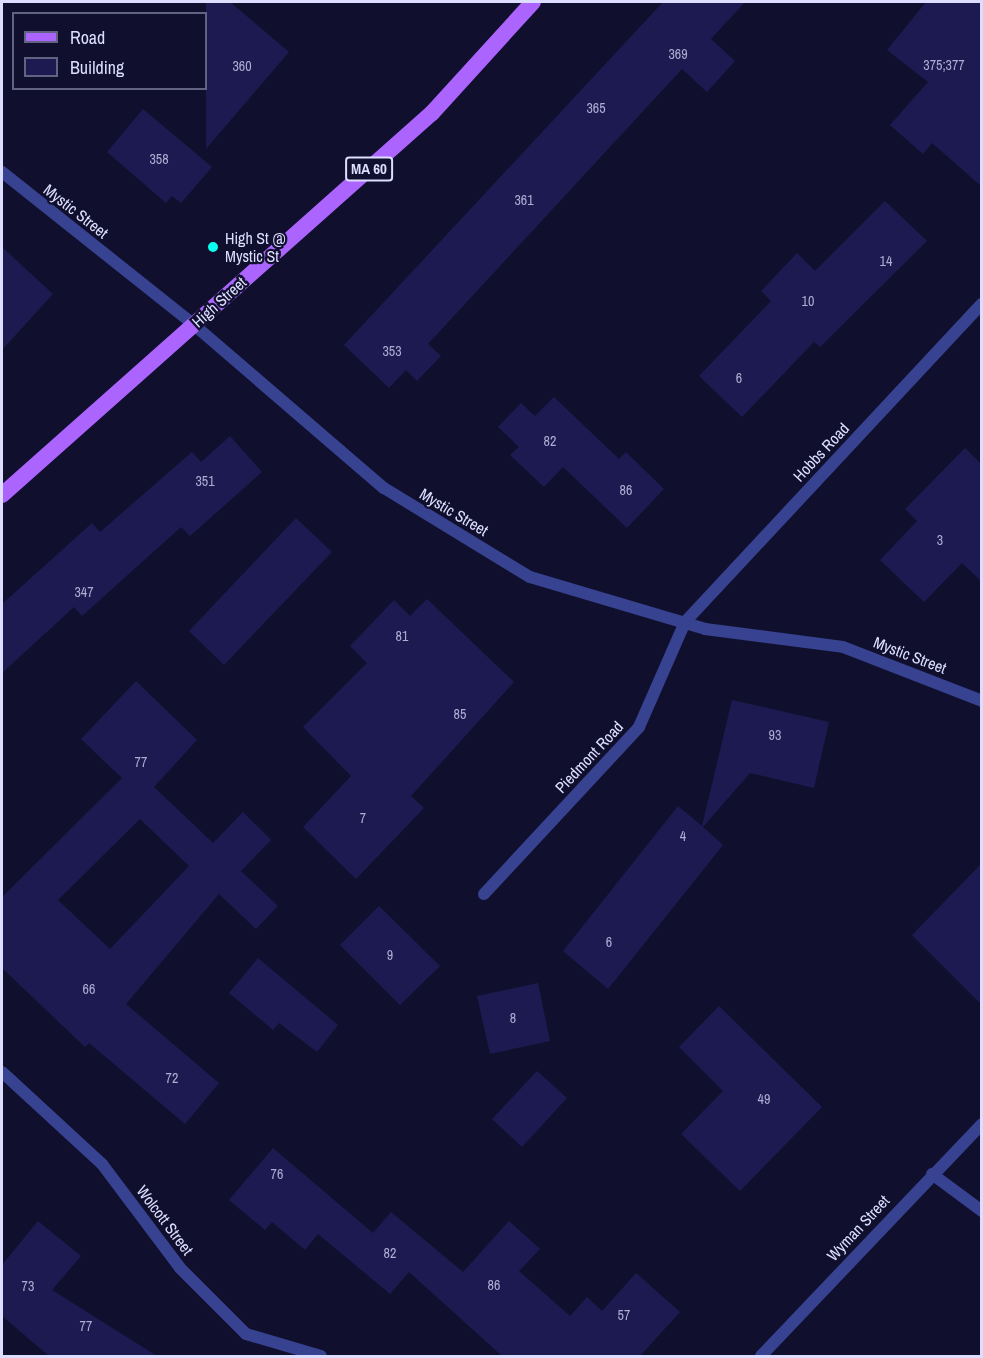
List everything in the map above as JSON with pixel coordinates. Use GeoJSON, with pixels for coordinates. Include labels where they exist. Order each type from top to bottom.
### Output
{"type":"FeatureCollection","features":[{"type":"Feature","properties":{"kind":"main road","name":"High Street"},"geometry":{"type":"LineString","coordinates":[[2,495],[432,113],[533,2]]}},
{"type":"Feature","properties":{"kind":"street","name":"Mystic Street"},"geometry":{"type":"LineString","coordinates":[[2,172],[193,324],[403,500],[530,577],[685,622],[843,647],[981,701]]}},
{"type":"Feature","properties":{"kind":"street","name":"Hobbs Road"},"geometry":{"type":"LineString","coordinates":[[685,622],[981,304]]}},
{"type":"Feature","properties":{"kind":"street","name":"Piedmont Road"},"geometry":{"type":"LineString","coordinates":[[484,894],[639,727],[685,622]]}},
{"type":"Feature","properties":{"kind":"street","name":"Wolcott Street"},"geometry":{"type":"LineString","coordinates":[[2,1072],[102,1164],[180,1268],[246,1334],[321,1356]]}},
{"type":"Feature","properties":{"kind":"street","name":"Wyman Street"},"geometry":{"type":"LineString","coordinates":[[761,1356],[981,1124]]}},
{"type":"Feature","properties":{"kind":"street"},"geometry":{"type":"LineString","coordinates":[[932,1174],[981,1211]]}},
{"type":"Feature","properties":{"kind":"building"},"geometry":{"type":"Polygon","coordinates":[[[206,2],[230,2],[289,52],[206,149],[207,12],[206,2]]]}},
{"type":"Feature","properties":{"kind":"building"},"geometry":{"type":"Polygon","coordinates":[[[663,2],[745,2],[711,39],[735,61],[707,92],[682,69],[428,344],[441,356],[417,381],[406,370],[389,388],[344,345],[663,2]]]}},
{"type":"Feature","properties":{"kind":"building"},"geometry":{"type":"Polygon","coordinates":[[[926,2],[981,2],[981,186],[932,143],[923,154],[890,125],[928,82],[887,50],[926,2]]]}},
{"type":"Feature","properties":{"kind":"building"},"geometry":{"type":"Polygon","coordinates":[[[143,109],[212,167],[181,203],[172,196],[166,203],[107,152],[143,109]]]}},
{"type":"Feature","properties":{"kind":"building"},"geometry":{"type":"Polygon","coordinates":[[[885,201],[927,241],[820,347],[814,342],[742,417],[699,376],[771,301],[761,291],[797,253],[815,271],[885,201]]]}},
{"type":"Feature","properties":{"kind":"building"},"geometry":{"type":"Polygon","coordinates":[[[2,247],[53,294],[2,350],[2,247]]]}},
{"type":"Feature","properties":{"kind":"building"},"geometry":{"type":"Polygon","coordinates":[[[554,397],[619,459],[626,452],[664,489],[627,528],[563,467],[544,487],[510,455],[519,447],[498,427],[521,403],[535,416],[554,397]]]}},
{"type":"Feature","properties":{"kind":"building"},"geometry":{"type":"Polygon","coordinates":[[[230,436],[262,472],[190,536],[181,527],[82,616],[74,607],[2,673],[2,604],[92,523],[100,532],[192,452],[201,462],[230,436]]]}},
{"type":"Feature","properties":{"kind":"building"},"geometry":{"type":"Polygon","coordinates":[[[965,448],[981,464],[981,581],[962,563],[924,602],[880,560],[917,521],[905,509],[965,448]]]}},
{"type":"Feature","properties":{"kind":"building"},"geometry":{"type":"Polygon","coordinates":[[[296,518],[332,552],[224,665],[189,631],[296,518]]]}},
{"type":"Feature","properties":{"kind":"building"},"geometry":{"type":"Polygon","coordinates":[[[427,599],[514,682],[411,796],[424,808],[356,879],[303,827],[351,776],[303,727],[367,663],[350,646],[394,600],[410,616],[427,599]]]}},
{"type":"Feature","properties":{"kind":"building"},"geometry":{"type":"Polygon","coordinates":[[[136,681],[197,740],[154,787],[213,843],[243,812],[271,840],[241,871],[278,906],[256,929],[219,894],[126,1004],[219,1083],[185,1124],[89,1043],[85,1047],[2,968],[2,897],[122,778],[81,739],[136,681]],[[140,819],[58,900],[110,949],[189,866],[140,819]]]}},
{"type":"Feature","properties":{"kind":"building"},"geometry":{"type":"Polygon","coordinates":[[[732,700],[829,722],[814,788],[750,773],[703,827],[723,845],[608,989],[563,951],[678,806],[702,826],[732,700]]]}},
{"type":"Feature","properties":{"kind":"building"},"geometry":{"type":"Polygon","coordinates":[[[981,864],[981,1004],[912,935],[981,864]]]}},
{"type":"Feature","properties":{"kind":"building"},"geometry":{"type":"Polygon","coordinates":[[[379,906],[440,966],[400,1005],[340,945],[379,906]]]}},
{"type":"Feature","properties":{"kind":"building"},"geometry":{"type":"Polygon","coordinates":[[[258,958],[338,1025],[317,1052],[279,1023],[273,1030],[229,993],[258,958]]]}},
{"type":"Feature","properties":{"kind":"building"},"geometry":{"type":"Polygon","coordinates":[[[538,983],[550,1041],[490,1054],[477,996],[538,983]]]}},
{"type":"Feature","properties":{"kind":"building"},"geometry":{"type":"Polygon","coordinates":[[[719,1006],[822,1107],[740,1191],[681,1134],[723,1091],[679,1047],[719,1006]]]}},
{"type":"Feature","properties":{"kind":"building"},"geometry":{"type":"Polygon","coordinates":[[[537,1071],[567,1098],[522,1147],[492,1119],[537,1071]]]}},
{"type":"Feature","properties":{"kind":"building"},"geometry":{"type":"Polygon","coordinates":[[[273,1148],[373,1233],[391,1212],[463,1272],[509,1221],[540,1249],[519,1271],[570,1316],[587,1297],[602,1311],[636,1273],[680,1312],[640,1356],[502,1356],[409,1272],[390,1294],[318,1234],[305,1250],[272,1222],[265,1230],[229,1200],[273,1148]]]}},
{"type":"Feature","properties":{"kind":"building"},"geometry":{"type":"Polygon","coordinates":[[[38,1221],[81,1256],[52,1290],[157,1356],[49,1356],[2,1316],[2,1265],[38,1221]]]}},
{"type":"Feature","properties":{"kind":"place","name":"High St @ Mystic St"},"geometry":{"type":"Point","coordinates":[213,247]}}]}
